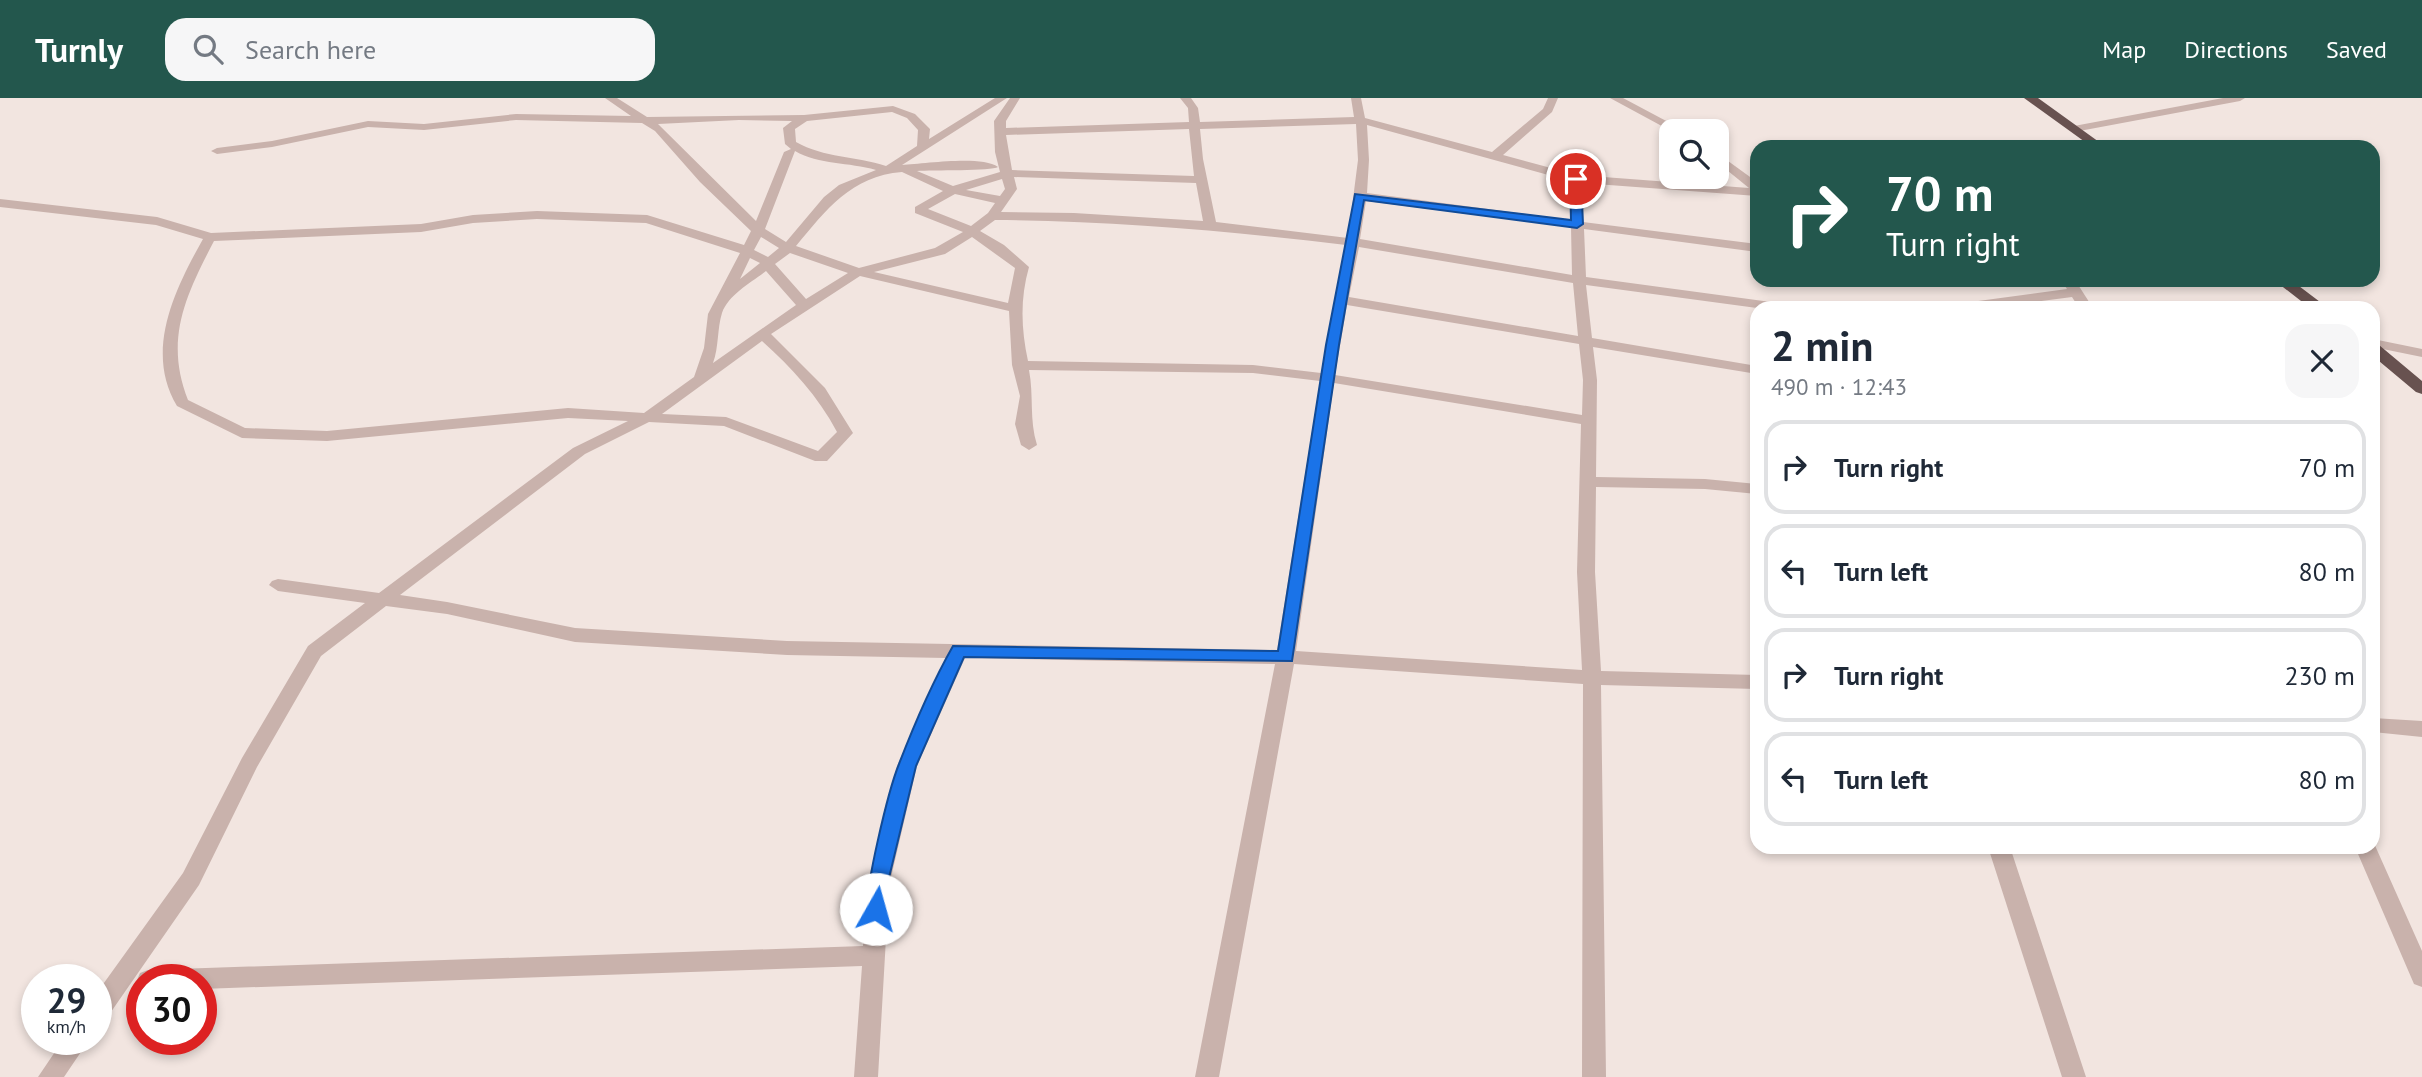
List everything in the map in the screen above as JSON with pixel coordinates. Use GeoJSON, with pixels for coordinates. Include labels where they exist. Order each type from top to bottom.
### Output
{"type":"FeatureCollection","features":[{"type":"Feature","properties":{"kind":"highway"},"geometry":{"type":"LineString","coordinates":[[2031,98],[2090,140]]}},
{"type":"Feature","properties":{"kind":"highway"},"geometry":{"type":"LineString","coordinates":[[2291,287],[2310,301]]}},
{"type":"Feature","properties":{"kind":"highway"},"geometry":{"type":"LineString","coordinates":[[2380,354],[2422,389]]}},
{"type":"Feature","properties":{"kind":"street"},"geometry":{"type":"LineString","coordinates":[[611,98],[659,129],[704,179],[758,230],[788,248],[858,272],[1016,309]]}},
{"type":"Feature","properties":{"kind":"street"},"geometry":{"type":"LineString","coordinates":[[724,297],[788,248],[828,200],[843,188],[887,170],[1002,98]]}},
{"type":"Feature","properties":{"kind":"street"},"geometry":{"type":"LineString","coordinates":[[141,964],[191,879],[249,764],[314,651],[579,451],[648,418],[805,306],[858,272],[940,251],[992,216],[1011,189],[1001,152],[1000,121],[1015,98]]}},
{"type":"Feature","properties":{"kind":"street"},"geometry":{"type":"LineString","coordinates":[[1185,98],[1193,108],[1201,180],[1210,225]]}},
{"type":"Feature","properties":{"kind":"street"},"geometry":{"type":"LineString","coordinates":[[1207,1077],[1286,657],[1328,378],[1353,242],[1365,149],[1356,98]]}},
{"type":"Feature","properties":{"kind":"street"},"geometry":{"type":"LineString","coordinates":[[1494,157],[1548,110],[1553,98]]}},
{"type":"Feature","properties":{"kind":"street"},"geometry":{"type":"LineString","coordinates":[[1615,98],[1659,121]]}},
{"type":"Feature","properties":{"kind":"street"},"geometry":{"type":"LineString","coordinates":[[2074,129],[2240,98]]}},
{"type":"Feature","properties":{"kind":"street"},"geometry":{"type":"LineString","coordinates":[[217,151],[272,144],[368,124],[424,127],[490,119],[557,117],[646,121],[739,117],[804,118],[893,109],[911,116],[924,129],[923,146]]}},
{"type":"Feature","properties":{"kind":"street"},"geometry":{"type":"LineString","coordinates":[[804,118],[789,128],[791,145],[811,156],[859,161],[887,170],[960,165],[992,167]]}},
{"type":"Feature","properties":{"kind":"street"},"geometry":{"type":"LineString","coordinates":[[1000,132],[1362,120],[1576,179],[1750,190]]}},
{"type":"Feature","properties":{"kind":"street"},"geometry":{"type":"LineString","coordinates":[[700,380],[711,348],[715,314],[745,250],[758,230],[790,152]]}},
{"type":"Feature","properties":{"kind":"street"},"geometry":{"type":"LineString","coordinates":[[1729,166],[1750,184]]}},
{"type":"Feature","properties":{"kind":"street"},"geometry":{"type":"LineString","coordinates":[[905,169],[921,180],[1004,201]]}},
{"type":"Feature","properties":{"kind":"street"},"geometry":{"type":"LineString","coordinates":[[1029,445],[1023,424],[1027,396],[1019,365],[1015,294],[1021,267],[1006,250],[944,218],[919,210],[956,189],[1008,173],[1201,180]]}},
{"type":"Feature","properties":{"kind":"street"},"geometry":{"type":"LineString","coordinates":[[1576,179],[1579,280],[1590,380],[1586,572],[1592,678],[1594,1077]]}},
{"type":"Feature","properties":{"kind":"street"},"geometry":{"type":"LineString","coordinates":[[1359,196],[1750,247]]}},
{"type":"Feature","properties":{"kind":"street"},"geometry":{"type":"LineString","coordinates":[[0,202],[157,221],[210,237],[421,228],[472,219],[537,215],[647,219],[745,250],[767,262],[775,275],[805,306]]}},
{"type":"Feature","properties":{"kind":"street"},"geometry":{"type":"LineString","coordinates":[[992,216],[1074,217],[1210,225],[1353,242],[1579,280],[1750,303]]}},
{"type":"Feature","properties":{"kind":"street"},"geometry":{"type":"LineString","coordinates":[[210,237],[184,284],[173,319],[170,368],[182,403],[242,433],[327,436],[568,413],[726,422],[821,458],[845,433],[832,405],[815,383],[763,334]]}},
{"type":"Feature","properties":{"kind":"street"},"geometry":{"type":"LineString","coordinates":[[1993,301],[2067,287]]}},
{"type":"Feature","properties":{"kind":"street"},"geometry":{"type":"LineString","coordinates":[[1341,300],[1750,369]]}},
{"type":"Feature","properties":{"kind":"street"},"geometry":{"type":"LineString","coordinates":[[2380,344],[2422,353]]}},
{"type":"Feature","properties":{"kind":"street"},"geometry":{"type":"LineString","coordinates":[[1019,365],[1253,369],[1328,378],[1590,421]]}},
{"type":"Feature","properties":{"kind":"street"},"geometry":{"type":"LineString","coordinates":[[1588,482],[1705,484],[1750,488]]}},
{"type":"Feature","properties":{"kind":"street"},"geometry":{"type":"LineString","coordinates":[[278,585],[447,608],[575,635],[787,648],[1286,657],[1592,678],[1750,682]]}},
{"type":"Feature","properties":{"kind":"street"},"geometry":{"type":"LineString","coordinates":[[866,1077],[878,886],[907,766],[959,650]]}},
{"type":"Feature","properties":{"kind":"street"},"geometry":{"type":"LineString","coordinates":[[2380,726],[2422,729]]}},
{"type":"Feature","properties":{"kind":"street"},"geometry":{"type":"LineString","coordinates":[[2001,854],[2074,1077]]}},
{"type":"Feature","properties":{"kind":"street"},"geometry":{"type":"LineString","coordinates":[[2369,854],[2422,977]]}},
{"type":"Feature","properties":{"kind":"street"},"geometry":{"type":"LineString","coordinates":[[217,978],[873,956]]}},
{"type":"Feature","properties":{"kind":"street"},"geometry":{"type":"LineString","coordinates":[[112,999],[126,986]]}},
{"type":"Feature","properties":{"kind":"street"},"geometry":{"type":"LineString","coordinates":[[50,1077],[66,1055]]}},
{"type":"Feature","properties":{"kind":"route"},"geometry":{"type":"LineString","coordinates":[[876,909],[878,886],[907,766],[959,650],[1286,657],[1332,345],[1353,242],[1359,196],[1577,224],[1576,179]]}}]}
